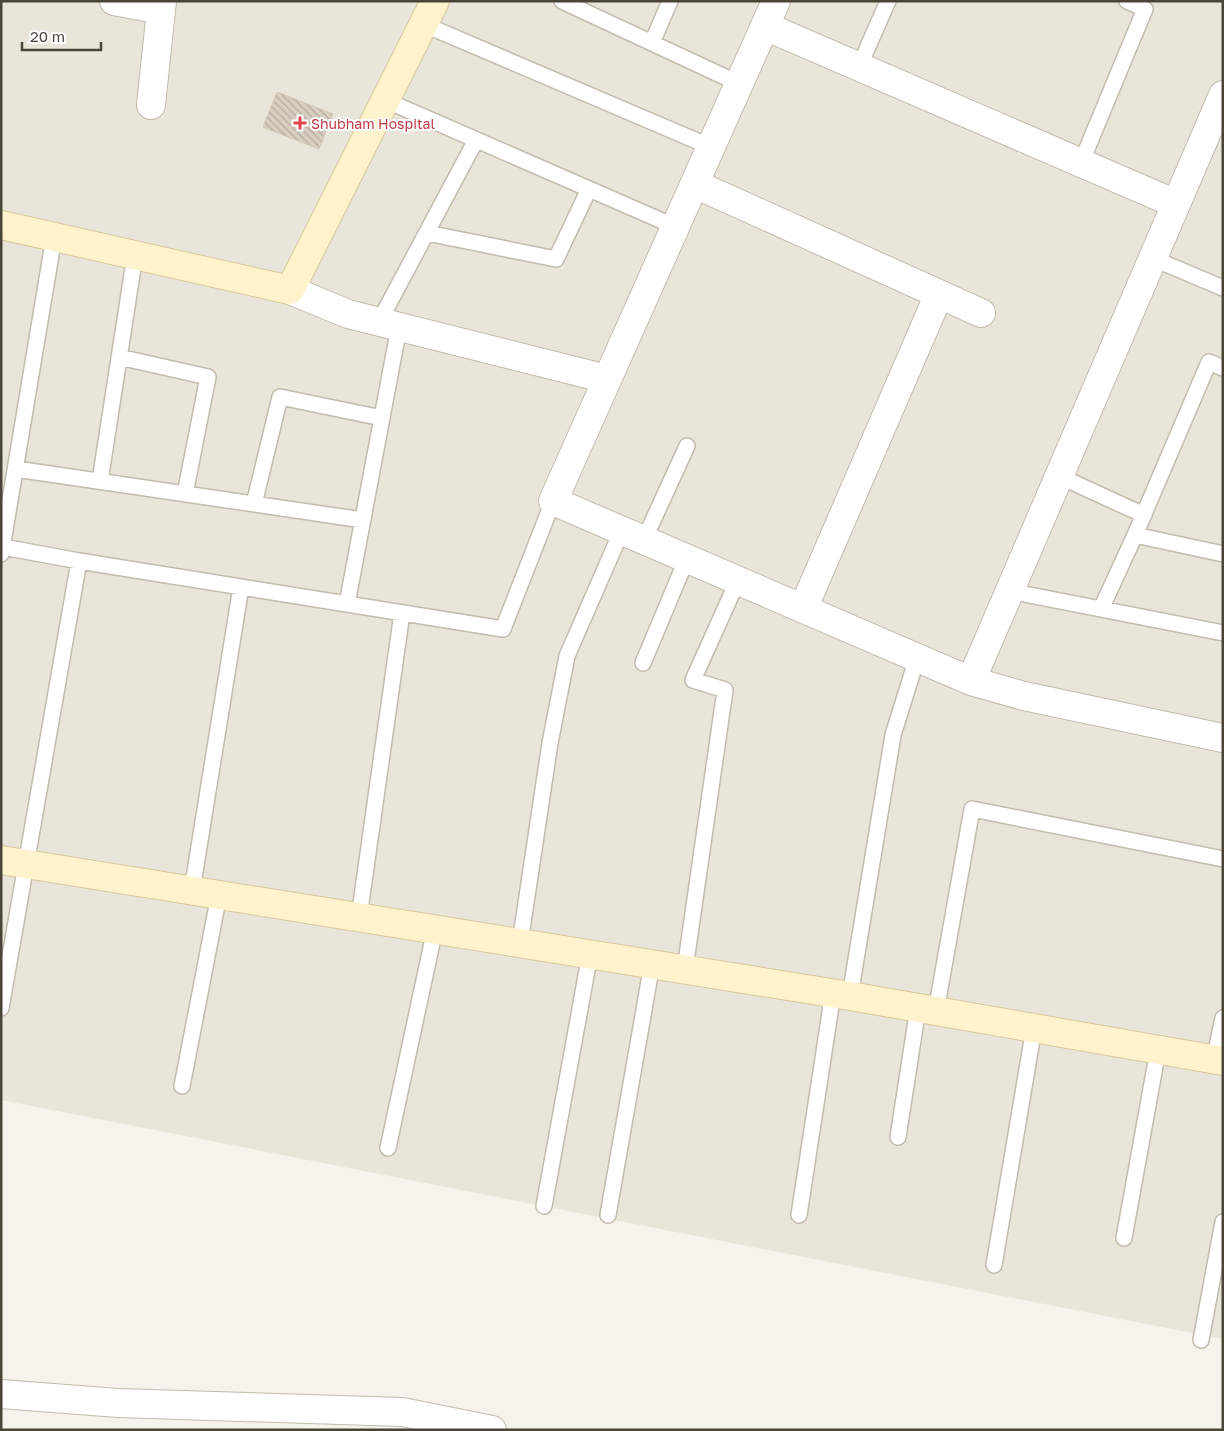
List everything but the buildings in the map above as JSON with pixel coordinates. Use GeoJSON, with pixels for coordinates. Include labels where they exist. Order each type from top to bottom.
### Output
{"type":"FeatureCollection","features":[{"type":"Feature","properties":{"kind":"street"},"geometry":{"type":"LineString","coordinates":[[114,1],[161,6],[151,105]]}},
{"type":"Feature","properties":{"kind":"street"},"geometry":{"type":"LineString","coordinates":[[776,1],[553,501],[971,681],[1024,696],[1223,738]]}},
{"type":"Feature","properties":{"kind":"street"},"geometry":{"type":"LineString","coordinates":[[290,290],[429,12]]}},
{"type":"Feature","properties":{"kind":"street"},"geometry":{"type":"LineString","coordinates":[[765,26],[1176,204]]}},
{"type":"Feature","properties":{"kind":"street"},"geometry":{"type":"LineString","coordinates":[[971,681],[1152,258],[1222,101]]}},
{"type":"Feature","properties":{"kind":"street"},"geometry":{"type":"LineString","coordinates":[[694,184],[981,313]]}},
{"type":"Feature","properties":{"kind":"street"},"geometry":{"type":"LineString","coordinates":[[1,225],[290,290],[348,314],[607,380]]}},
{"type":"Feature","properties":{"kind":"street"},"geometry":{"type":"LineString","coordinates":[[804,609],[939,294]]}},
{"type":"Feature","properties":{"kind":"street"},"geometry":{"type":"LineString","coordinates":[[14,862],[842,994],[1218,1060]]}},
{"type":"Feature","properties":{"kind":"street"},"geometry":{"type":"LineString","coordinates":[[1,1394],[118,1403],[402,1412],[492,1430]]}},
{"type":"Feature","properties":{"kind":"lane"},"geometry":{"type":"LineString","coordinates":[[562,1],[740,84]]}},
{"type":"Feature","properties":{"kind":"lane"},"geometry":{"type":"LineString","coordinates":[[652,43],[670,1]]}},
{"type":"Feature","properties":{"kind":"lane"},"geometry":{"type":"LineString","coordinates":[[859,67],[888,1]]}},
{"type":"Feature","properties":{"kind":"lane"},"geometry":{"type":"LineString","coordinates":[[1081,163],[1145,9],[1127,1]]}},
{"type":"Feature","properties":{"kind":"lane"},"geometry":{"type":"LineString","coordinates":[[429,12],[711,147]]}},
{"type":"Feature","properties":{"kind":"lane"},"geometry":{"type":"LineString","coordinates":[[385,100],[676,227]]}},
{"type":"Feature","properties":{"kind":"lane"},"geometry":{"type":"LineString","coordinates":[[348,604],[382,418],[389,324],[427,232],[476,140]]}},
{"type":"Feature","properties":{"kind":"lane"},"geometry":{"type":"LineString","coordinates":[[427,232],[556,259],[589,189]]}},
{"type":"Feature","properties":{"kind":"lane"},"geometry":{"type":"LineString","coordinates":[[54,237],[2,551],[79,561],[503,629],[553,501]]}},
{"type":"Feature","properties":{"kind":"lane"},"geometry":{"type":"LineString","coordinates":[[100,481],[135,255]]}},
{"type":"Feature","properties":{"kind":"lane"},"geometry":{"type":"LineString","coordinates":[[1152,258],[1223,288]]}},
{"type":"Feature","properties":{"kind":"lane"},"geometry":{"type":"LineString","coordinates":[[119,357],[208,377],[185,494]]}},
{"type":"Feature","properties":{"kind":"lane"},"geometry":{"type":"LineString","coordinates":[[1101,609],[1210,362],[1223,368]]}},
{"type":"Feature","properties":{"kind":"lane"},"geometry":{"type":"LineString","coordinates":[[254,504],[280,398],[382,418]]}},
{"type":"Feature","properties":{"kind":"lane"},"geometry":{"type":"LineString","coordinates":[[520,943],[550,743],[567,656],[633,535],[687,446]]}},
{"type":"Feature","properties":{"kind":"lane"},"geometry":{"type":"LineString","coordinates":[[16,469],[363,520]]}},
{"type":"Feature","properties":{"kind":"lane"},"geometry":{"type":"LineString","coordinates":[[1059,476],[1144,515]]}},
{"type":"Feature","properties":{"kind":"lane"},"geometry":{"type":"LineString","coordinates":[[1135,535],[1223,554]]}},
{"type":"Feature","properties":{"kind":"lane"},"geometry":{"type":"LineString","coordinates":[[643,663],[687,558]]}},
{"type":"Feature","properties":{"kind":"lane"},"geometry":{"type":"LineString","coordinates":[[1,1008],[14,862],[79,561]]}},
{"type":"Feature","properties":{"kind":"lane"},"geometry":{"type":"LineString","coordinates":[[685,969],[725,690],[693,680],[738,580]]}},
{"type":"Feature","properties":{"kind":"lane"},"geometry":{"type":"LineString","coordinates":[[192,890],[242,587]]}},
{"type":"Feature","properties":{"kind":"lane"},"geometry":{"type":"LineString","coordinates":[[1009,591],[1223,633]]}},
{"type":"Feature","properties":{"kind":"lane"},"geometry":{"type":"LineString","coordinates":[[359,917],[402,613]]}},
{"type":"Feature","properties":{"kind":"lane"},"geometry":{"type":"LineString","coordinates":[[799,1215],[893,735],[917,658]]}},
{"type":"Feature","properties":{"kind":"lane"},"geometry":{"type":"LineString","coordinates":[[898,1137],[972,809],[1223,859]]}},
{"type":"Feature","properties":{"kind":"lane"},"geometry":{"type":"LineString","coordinates":[[182,1086],[219,895]]}},
{"type":"Feature","properties":{"kind":"lane"},"geometry":{"type":"LineString","coordinates":[[388,1148],[435,929]]}},
{"type":"Feature","properties":{"kind":"lane"},"geometry":{"type":"LineString","coordinates":[[544,1206],[590,954]]}},
{"type":"Feature","properties":{"kind":"lane"},"geometry":{"type":"LineString","coordinates":[[608,1215],[652,964]]}},
{"type":"Feature","properties":{"kind":"lane"},"geometry":{"type":"LineString","coordinates":[[1218,1060],[1223,1018]]}},
{"type":"Feature","properties":{"kind":"lane"},"geometry":{"type":"LineString","coordinates":[[994,1264],[1034,1028]]}},
{"type":"Feature","properties":{"kind":"lane"},"geometry":{"type":"LineString","coordinates":[[1124,1238],[1158,1050]]}},
{"type":"Feature","properties":{"kind":"lane"},"geometry":{"type":"LineString","coordinates":[[1201,1340],[1223,1222]]}},
{"type":"Feature","properties":{"kind":"shaded area"},"geometry":{"type":"Polygon","coordinates":[[[1,1],[1223,1],[1223,1339],[1,1100],[1,1]]]}},
{"type":"Feature","properties":{"kind":"place","name":"Shubham Hospital"},"geometry":{"type":"Point","coordinates":[300,123]}}]}
